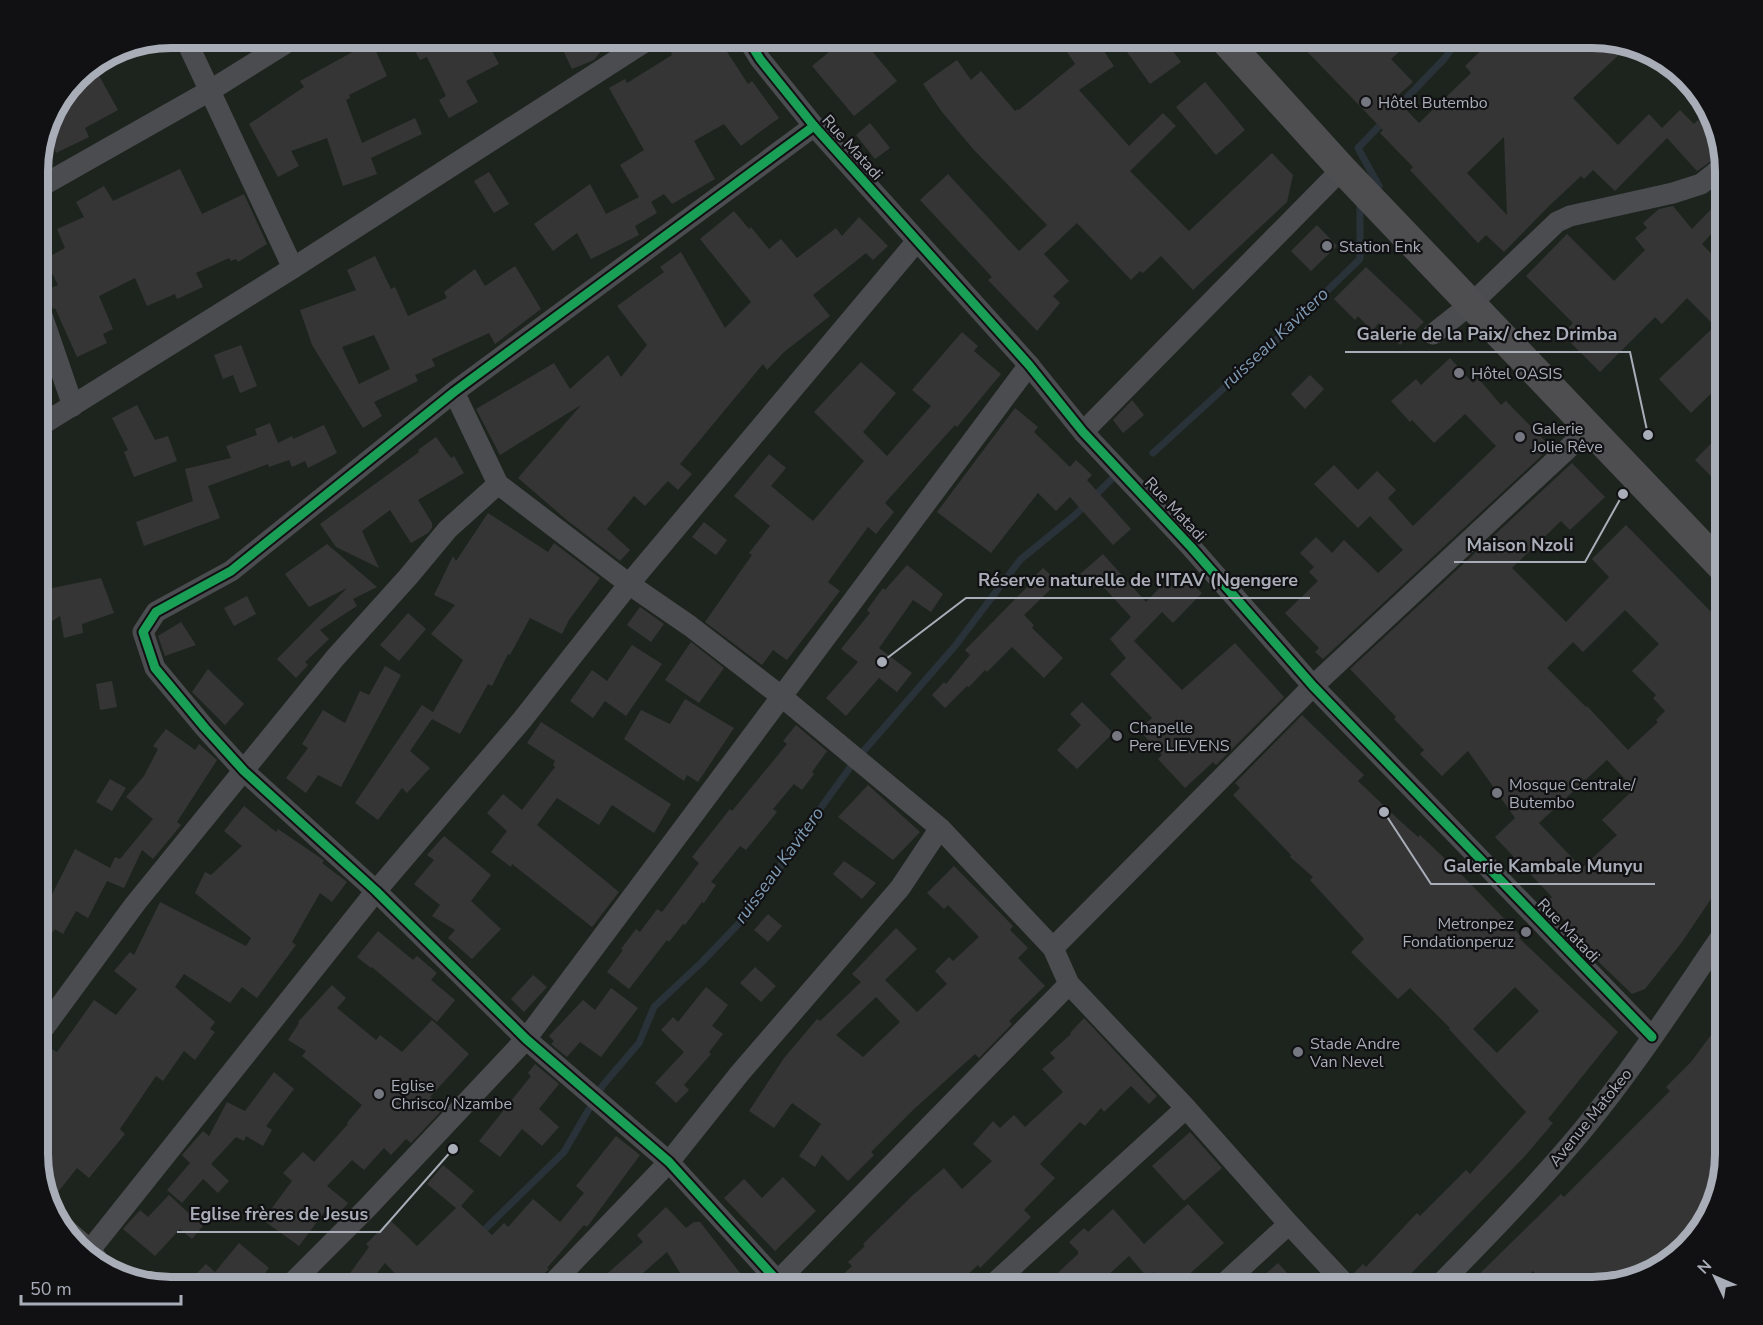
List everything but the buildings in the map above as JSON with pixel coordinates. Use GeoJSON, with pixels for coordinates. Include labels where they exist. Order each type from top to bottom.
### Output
{"type":"FeatureCollection","features":[{"type":"Feature","properties":{"kind":"highway"},"geometry":{"type":"LineString","coordinates":[[1232,48],[1342,169],[1715,560]]}},
{"type":"Feature","properties":{"kind":"street"},"geometry":{"type":"LineString","coordinates":[[189,48],[293,268]]}},
{"type":"Feature","properties":{"kind":"street"},"geometry":{"type":"LineString","coordinates":[[48,182],[211,90],[278,48]]}},
{"type":"Feature","properties":{"kind":"street"},"geometry":{"type":"LineString","coordinates":[[48,421],[293,268],[635,48]]}},
{"type":"Feature","properties":{"kind":"street","name":"Rue Matadi"},"geometry":{"type":"LineString","coordinates":[[754,48],[814,126],[1029,365],[1083,432],[1191,547],[1313,686],[1652,1037]]}},
{"type":"Feature","properties":{"kind":"street"},"geometry":{"type":"LineString","coordinates":[[769,1277],[669,1162],[526,1039],[376,891],[244,771],[155,668],[143,632],[156,612],[231,571],[454,392],[814,126]]}},
{"type":"Feature","properties":{"kind":"street"},"geometry":{"type":"LineString","coordinates":[[1083,432],[1342,169]]}},
{"type":"Feature","properties":{"kind":"street"},"geometry":{"type":"LineString","coordinates":[[1433,334],[1471,304],[1557,222],[1580,214],[1661,196],[1701,184],[1715,173]]}},
{"type":"Feature","properties":{"kind":"street"},"geometry":{"type":"LineString","coordinates":[[95,1252],[376,891],[522,720],[629,584],[916,241]]}},
{"type":"Feature","properties":{"kind":"street"},"geometry":{"type":"LineString","coordinates":[[48,333],[73,406]]}},
{"type":"Feature","properties":{"kind":"street"},"geometry":{"type":"LineString","coordinates":[[298,1277],[366,1209],[526,1039],[1029,365]]}},
{"type":"Feature","properties":{"kind":"street"},"geometry":{"type":"LineString","coordinates":[[454,392],[498,484],[781,696],[940,828],[1053,948],[1069,984],[1186,1108],[1339,1277]]}},
{"type":"Feature","properties":{"kind":"street"},"geometry":{"type":"LineString","coordinates":[[1053,948],[1313,686],[1589,429]]}},
{"type":"Feature","properties":{"kind":"street"},"geometry":{"type":"LineString","coordinates":[[48,1022],[135,904],[335,657],[448,529],[498,484]]}},
{"type":"Feature","properties":{"kind":"street"},"geometry":{"type":"LineString","coordinates":[[559,1277],[669,1162],[740,1073],[900,888],[940,828]]}},
{"type":"Feature","properties":{"kind":"street","name":"Avenue Matokeo"},"geometry":{"type":"LineString","coordinates":[[1447,1277],[1497,1227],[1583,1130],[1652,1037],[1715,946]]}},
{"type":"Feature","properties":{"kind":"street"},"geometry":{"type":"LineString","coordinates":[[786,1277],[1069,984]]}},
{"type":"Feature","properties":{"kind":"street"},"geometry":{"type":"LineString","coordinates":[[1001,1277],[1186,1108]]}},
{"type":"Feature","properties":{"kind":"street"},"geometry":{"type":"LineString","coordinates":[[1231,1277],[1289,1224]]}},
{"type":"Feature","properties":{"kind":"shaded area"},"geometry":{"type":"Polygon","coordinates":[[[1592,48],[1616,50],[1639,57],[1667,73],[1685,90],[1702,117],[1711,139],[1715,171],[1715,1162],[1708,1194],[1699,1216],[1690,1229],[1667,1252],[1654,1261],[1616,1275],[1592,1277],[171,1277],[147,1275],[124,1268],[96,1252],[78,1235],[64,1216],[52,1186],[48,1162],[48,163],[57,124],[73,96],[84,84],[109,64],[139,52],[155,49],[1592,48]]]}},
{"type":"Feature","properties":{"kind":"waterway","name":"ruisseau Kavitero"},"geometry":{"type":"LineString","coordinates":[[1395,110],[1452,48]]}},
{"type":"Feature","properties":{"kind":"waterway","name":"ruisseau Kavitero"},"geometry":{"type":"LineString","coordinates":[[1379,186],[1358,148],[1385,120]]}},
{"type":"Feature","properties":{"kind":"waterway","name":"ruisseau Kavitero"},"geometry":{"type":"LineString","coordinates":[[1153,453],[1268,348],[1360,259],[1360,207]]}},
{"type":"Feature","properties":{"kind":"waterway","name":"ruisseau Kavitero"},"geometry":{"type":"LineString","coordinates":[[479,1235],[564,1152],[603,1085],[639,1043],[654,1007],[749,913],[854,762],[955,646],[1020,560],[1075,515],[1113,478]]}},
{"type":"Feature","properties":{"kind":"cycle path"},"geometry":{"type":"LineString","coordinates":[[753,48],[814,126],[1029,365],[1083,432],[1191,547],[1313,686],[1652,1037]]}},
{"type":"Feature","properties":{"kind":"cycle path"},"geometry":{"type":"LineString","coordinates":[[774,1277],[669,1162],[526,1039],[376,891],[244,771],[155,668],[143,632],[156,612],[231,571],[454,392],[814,126]]}},
{"type":"Feature","properties":{"kind":"place","name":"Hôtel Butembo"},"geometry":{"type":"Point","coordinates":[1366,102]}},
{"type":"Feature","properties":{"kind":"place","name":"Station Enk"},"geometry":{"type":"Point","coordinates":[1327,246]}},
{"type":"Feature","properties":{"kind":"place","name":"Hôtel OASIS"},"geometry":{"type":"Point","coordinates":[1459,373]}},
{"type":"Feature","properties":{"kind":"place","name":"Galerie de la Paix/ chez Drimba"},"geometry":{"type":"Point","coordinates":[1648,435]}},
{"type":"Feature","properties":{"kind":"place","name":"Galerie Jolie Rêve"},"geometry":{"type":"Point","coordinates":[1520,437]}},
{"type":"Feature","properties":{"kind":"place","name":"Maison Nzoli"},"geometry":{"type":"Point","coordinates":[1623,494]}},
{"type":"Feature","properties":{"kind":"place","name":"Réserve naturelle de l'ITAV (Ngengere"},"geometry":{"type":"Point","coordinates":[882,662]}},
{"type":"Feature","properties":{"kind":"place","name":"Chapelle Pere LIEVENS"},"geometry":{"type":"Point","coordinates":[1117,736]}},
{"type":"Feature","properties":{"kind":"place","name":"Mosque Centrale/ Butembo"},"geometry":{"type":"Point","coordinates":[1497,793]}},
{"type":"Feature","properties":{"kind":"place","name":"Galerie Kambale Munyu"},"geometry":{"type":"Point","coordinates":[1384,812]}},
{"type":"Feature","properties":{"kind":"place","name":"Metronpez Fondationperuz"},"geometry":{"type":"Point","coordinates":[1526,932]}},
{"type":"Feature","properties":{"kind":"place","name":"Stade Andre Van Nevel"},"geometry":{"type":"Point","coordinates":[1298,1052]}},
{"type":"Feature","properties":{"kind":"place","name":"Eglise Chrisco/ Nzambe"},"geometry":{"type":"Point","coordinates":[379,1094]}},
{"type":"Feature","properties":{"kind":"place","name":"Eglise frères de Jesus"},"geometry":{"type":"Point","coordinates":[453,1149]}}]}
